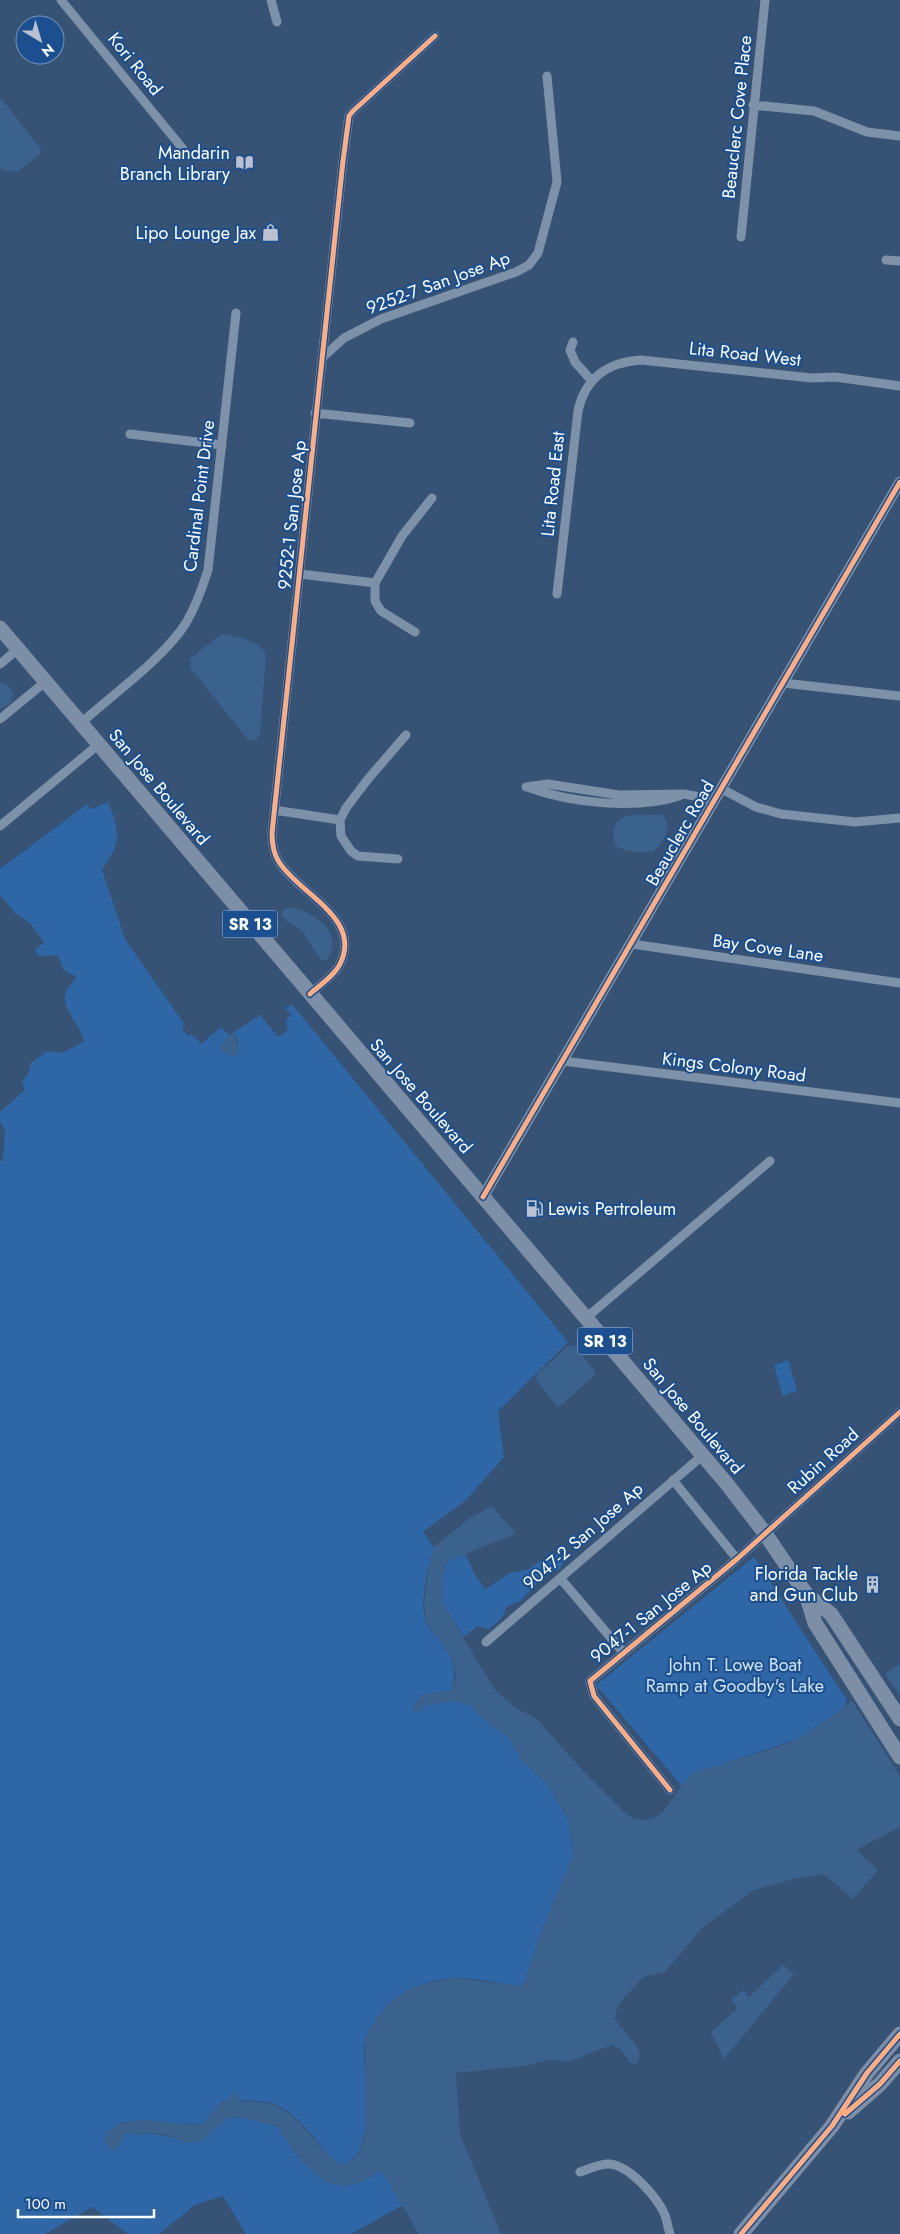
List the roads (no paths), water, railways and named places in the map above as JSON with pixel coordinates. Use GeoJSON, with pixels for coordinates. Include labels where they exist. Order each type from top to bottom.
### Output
{"type":"FeatureCollection","features":[{"type":"Feature","properties":{"kind":"main road","name":"San Jose Boulevard"},"geometry":{"type":"LineString","coordinates":[[0,628],[703,1455],[764,1532],[806,1594],[831,1614],[900,1719]]}},
{"type":"Feature","properties":{"kind":"main road","name":"San Jose Boulevard"},"geometry":{"type":"LineString","coordinates":[[806,1594],[815,1624],[900,1757]]}},
{"type":"Feature","properties":{"kind":"main road"},"geometry":{"type":"LineString","coordinates":[[741,2234],[832,2126],[868,2073],[900,2034]]}},
{"type":"Feature","properties":{"kind":"main road"},"geometry":{"type":"LineString","coordinates":[[832,2126],[880,2084],[900,2061]]}},
{"type":"Feature","properties":{"kind":"street","name":"Kori Road"},"geometry":{"type":"LineString","coordinates":[[61,0],[183,149]]}},
{"type":"Feature","properties":{"kind":"street"},"geometry":{"type":"LineString","coordinates":[[271,0],[277,22]]}},
{"type":"Feature","properties":{"kind":"street","name":"Beauclerc Cove Place"},"geometry":{"type":"LineString","coordinates":[[741,237],[765,0]]}},
{"type":"Feature","properties":{"kind":"street","name":"9252-1 San Jose Ap"},"geometry":{"type":"LineString","coordinates":[[310,994],[340,964],[345,940],[342,929],[332,914],[280,864],[272,845],[315,413],[349,116],[435,36]]}},
{"type":"Feature","properties":{"kind":"street","name":"9252-7 San Jose Ap"},"geometry":{"type":"LineString","coordinates":[[322,358],[344,338],[381,320],[516,272],[529,265],[535,258],[546,228],[557,182],[547,76]]}},
{"type":"Feature","properties":{"kind":"street"},"geometry":{"type":"LineString","coordinates":[[754,105],[814,110],[867,132],[900,136]]}},
{"type":"Feature","properties":{"kind":"street"},"geometry":{"type":"LineString","coordinates":[[886,260],[900,261]]}},
{"type":"Feature","properties":{"kind":"street","name":"Cardinal Point Drive"},"geometry":{"type":"LineString","coordinates":[[80,723],[171,641],[196,605],[208,570],[236,313]]}},
{"type":"Feature","properties":{"kind":"street"},"geometry":{"type":"LineString","coordinates":[[573,342],[570,350],[575,362],[591,380]]}},
{"type":"Feature","properties":{"kind":"street","name":"Lita Road West"},"geometry":{"type":"LineString","coordinates":[[591,380],[616,364],[641,360],[812,378],[836,377],[900,386]]}},
{"type":"Feature","properties":{"kind":"street","name":"Lita Road East"},"geometry":{"type":"LineString","coordinates":[[557,594],[578,411],[580,400],[591,380]]}},
{"type":"Feature","properties":{"kind":"street"},"geometry":{"type":"LineString","coordinates":[[315,413],[410,423]]}},
{"type":"Feature","properties":{"kind":"street"},"geometry":{"type":"LineString","coordinates":[[130,434],[222,445]]}},
{"type":"Feature","properties":{"kind":"street","name":"Beauclerc Road"},"geometry":{"type":"LineString","coordinates":[[483,1197],[783,683],[896,495],[900,482]]}},
{"type":"Feature","properties":{"kind":"street"},"geometry":{"type":"LineString","coordinates":[[416,632],[381,611],[375,601],[375,583],[402,536],[432,498]]}},
{"type":"Feature","properties":{"kind":"street"},"geometry":{"type":"LineString","coordinates":[[300,574],[375,583]]}},
{"type":"Feature","properties":{"kind":"street"},"geometry":{"type":"LineString","coordinates":[[0,664],[18,649]]}},
{"type":"Feature","properties":{"kind":"street"},"geometry":{"type":"LineString","coordinates":[[0,719],[46,682]]}},
{"type":"Feature","properties":{"kind":"street"},"geometry":{"type":"LineString","coordinates":[[783,683],[900,696]]}},
{"type":"Feature","properties":{"kind":"street"},"geometry":{"type":"LineString","coordinates":[[398,859],[358,856],[351,851],[341,836],[340,820],[346,808],[368,779],[406,735]]}},
{"type":"Feature","properties":{"kind":"street"},"geometry":{"type":"LineString","coordinates":[[0,826],[98,744]]}},
{"type":"Feature","properties":{"kind":"street"},"geometry":{"type":"LineString","coordinates":[[684,794],[659,802],[598,802],[546,794],[526,787],[548,784],[619,795],[684,794],[715,800]]}},
{"type":"Feature","properties":{"kind":"street"},"geometry":{"type":"LineString","coordinates":[[722,789],[756,808],[781,814],[855,822],[900,818]]}},
{"type":"Feature","properties":{"kind":"street"},"geometry":{"type":"LineString","coordinates":[[598,802],[601,792]]}},
{"type":"Feature","properties":{"kind":"street"},"geometry":{"type":"LineString","coordinates":[[274,810],[340,820]]}},
{"type":"Feature","properties":{"kind":"street","name":"Bay Cove Lane"},"geometry":{"type":"LineString","coordinates":[[632,944],[900,983]]}},
{"type":"Feature","properties":{"kind":"street","name":"Kings Colony Road"},"geometry":{"type":"LineString","coordinates":[[563,1061],[900,1103]]}},
{"type":"Feature","properties":{"kind":"street"},"geometry":{"type":"LineString","coordinates":[[586,1318],[770,1160]]}},
{"type":"Feature","properties":{"kind":"street","name":"Rubin Road"},"geometry":{"type":"LineString","coordinates":[[764,1532],[900,1412]]}},
{"type":"Feature","properties":{"kind":"street","name":"9047-2 San Jose Ap"},"geometry":{"type":"LineString","coordinates":[[486,1642],[703,1455]]}},
{"type":"Feature","properties":{"kind":"street"},"geometry":{"type":"LineString","coordinates":[[673,1480],[737,1558]]}},
{"type":"Feature","properties":{"kind":"street","name":"9047-1 San Jose Ap"},"geometry":{"type":"LineString","coordinates":[[670,1790],[594,1696],[590,1688],[590,1681],[737,1558],[764,1532]]}},
{"type":"Feature","properties":{"kind":"street"},"geometry":{"type":"LineString","coordinates":[[560,1578],[623,1652]]}},
{"type":"Feature","properties":{"kind":"street"},"geometry":{"type":"LineString","coordinates":[[580,2172],[608,2163],[622,2167],[633,2174],[660,2207],[665,2216],[670,2234]]}},
{"type":"Feature","properties":{"kind":"place","name":"Mandarin Branch Library"},"geometry":{"type":"Point","coordinates":[244,163]}},
{"type":"Feature","properties":{"kind":"place","name":"Lipo Lounge Jax"},"geometry":{"type":"Point","coordinates":[270,233]}},
{"type":"Feature","properties":{"kind":"place","name":"Lewis Pertroleum"},"geometry":{"type":"Point","coordinates":[534,1209]}},
{"type":"Feature","properties":{"kind":"place","name":"Florida Tackle and Gun Club"},"geometry":{"type":"Point","coordinates":[872,1584]}},
{"type":"Feature","properties":{"kind":"park label","name":"John T. Lowe Boat Ramp at Goodby's Lake"},"geometry":{"type":"Point","coordinates":[735,1675]}}]}
